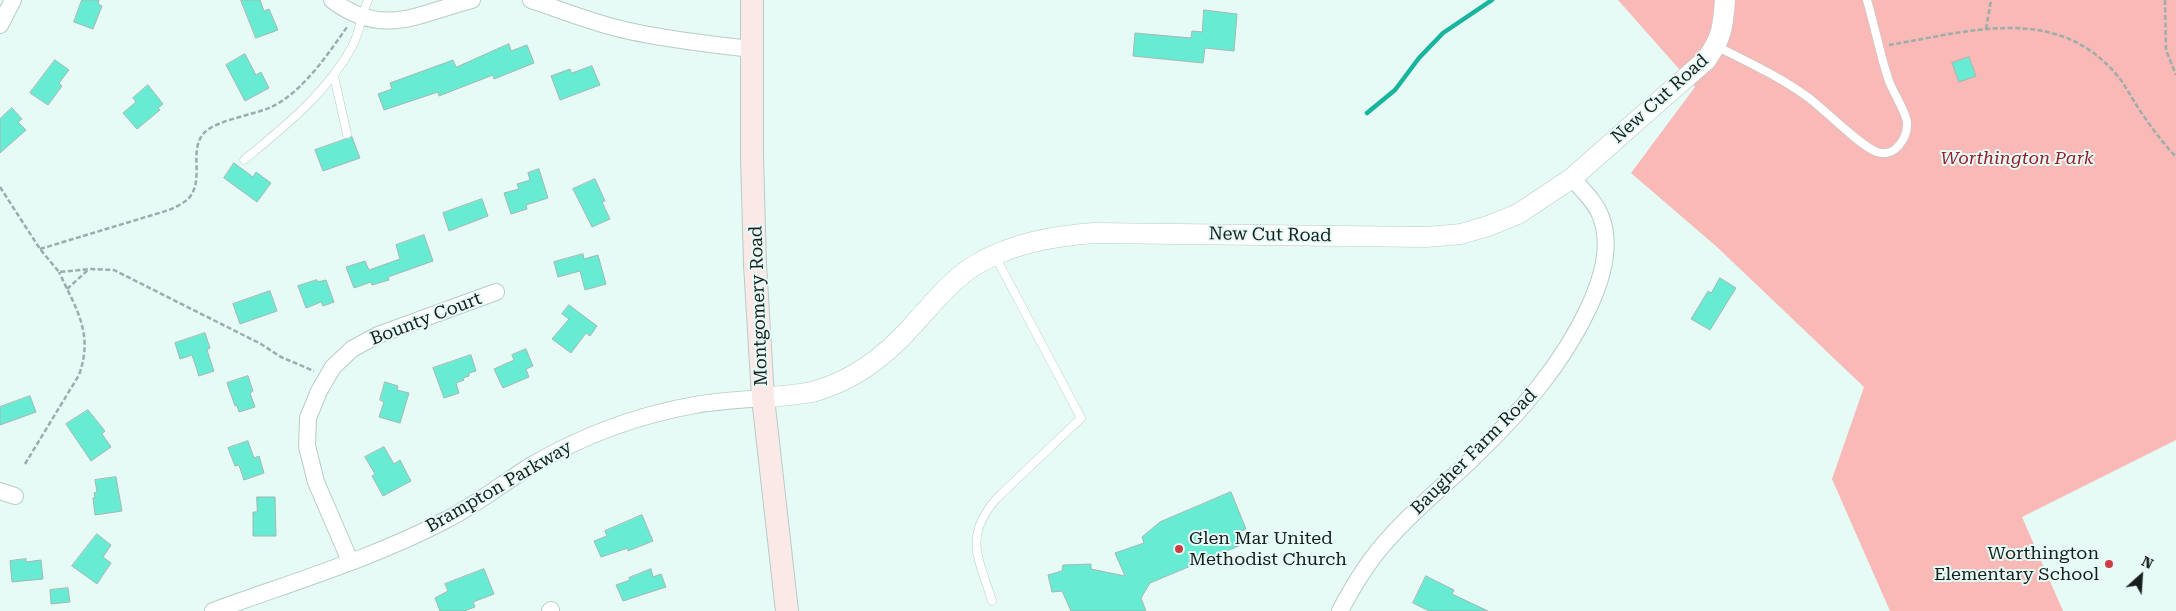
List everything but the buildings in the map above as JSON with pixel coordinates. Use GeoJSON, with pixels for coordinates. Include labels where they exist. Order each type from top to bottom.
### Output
{"type":"FeatureCollection","features":[{"type":"Feature","properties":{"kind":"main road","name":"Montgomery Road"},"geometry":{"type":"LineString","coordinates":[[752,0],[750,49],[755,264],[762,398],[787,611]]}},
{"type":"Feature","properties":{"kind":"street"},"geometry":{"type":"LineString","coordinates":[[0,25],[14,0]]}},
{"type":"Feature","properties":{"kind":"street"},"geometry":{"type":"LineString","coordinates":[[332,0],[361,22],[388,22],[416,18],[472,0]]}},
{"type":"Feature","properties":{"kind":"street"},"geometry":{"type":"LineString","coordinates":[[531,0],[581,18],[628,31],[673,40],[750,49]]}},
{"type":"Feature","properties":{"kind":"street","name":"New Cut Road"},"geometry":{"type":"LineString","coordinates":[[762,398],[811,392],[845,380],[877,361],[941,294],[977,264],[1010,249],[1054,236],[1094,233],[1427,236],[1461,234],[1518,214],[1572,178],[1706,60],[1716,46],[1723,28],[1725,0]]}},
{"type":"Feature","properties":{"kind":"street","name":"Baugher Farm Road"},"geometry":{"type":"LineString","coordinates":[[1340,611],[1366,566],[1390,536],[1516,415],[1544,381],[1580,328],[1598,285],[1604,262],[1606,238],[1601,216],[1590,198],[1572,178]]}},
{"type":"Feature","properties":{"kind":"street","name":"Bounty Court"},"geometry":{"type":"LineString","coordinates":[[350,561],[316,482],[307,446],[308,418],[326,378],[352,349],[378,335],[496,292]]}},
{"type":"Feature","properties":{"kind":"street","name":"Brampton Parkway"},"geometry":{"type":"LineString","coordinates":[[213,611],[350,561],[447,520],[533,465],[574,443],[610,428],[649,415],[696,404],[762,398]]}},
{"type":"Feature","properties":{"kind":"lane"},"geometry":{"type":"LineString","coordinates":[[244,160],[285,126],[334,76],[353,46],[368,0]]}},
{"type":"Feature","properties":{"kind":"lane"},"geometry":{"type":"LineString","coordinates":[[1716,46],[1772,74],[1808,98],[1858,140],[1877,152],[1888,153],[1898,147],[1903,141],[1907,130],[1907,119],[1894,94],[1883,64],[1867,0]]}},
{"type":"Feature","properties":{"kind":"lane"},"geometry":{"type":"LineString","coordinates":[[334,76],[347,134]]}},
{"type":"Feature","properties":{"kind":"lane"},"geometry":{"type":"LineString","coordinates":[[992,601],[976,549],[978,524],[996,500],[1081,418],[995,256]]}},
{"type":"Feature","properties":{"kind":"path"},"geometry":{"type":"LineString","coordinates":[[1986,29],[1991,0]]}},
{"type":"Feature","properties":{"kind":"path"},"geometry":{"type":"LineString","coordinates":[[2165,0],[2166,50],[2176,75]]}},
{"type":"Feature","properties":{"kind":"path"},"geometry":{"type":"LineString","coordinates":[[40,249],[170,210],[188,200],[196,188],[197,143],[205,132],[225,122],[272,107],[294,92],[332,48],[348,24],[361,22]]}},
{"type":"Feature","properties":{"kind":"path"},"geometry":{"type":"LineString","coordinates":[[1880,46],[1986,29],[2028,28],[2052,32],[2077,42],[2097,54],[2117,75],[2176,157]]}},
{"type":"Feature","properties":{"kind":"path"},"geometry":{"type":"LineString","coordinates":[[0,187],[40,249],[59,272],[78,309],[85,341],[85,359],[79,375],[25,464]]}},
{"type":"Feature","properties":{"kind":"path"},"geometry":{"type":"LineString","coordinates":[[59,272],[90,269],[114,270],[261,344],[281,357],[326,378]]}},
{"type":"Feature","properties":{"kind":"path"},"geometry":{"type":"LineString","coordinates":[[67,289],[90,269]]}},
{"type":"Feature","properties":{"kind":"green space","name":"Worthington Park"},"geometry":{"type":"Polygon","coordinates":[[[1618,0],[2176,0],[2176,440],[2022,517],[2063,611],[1890,611],[1832,479],[1864,387],[1717,247],[1631,173],[1695,87],[1618,0]]]}},
{"type":"Feature","properties":{"kind":"waterway"},"geometry":{"type":"LineString","coordinates":[[1367,113],[1395,90],[1419,58],[1443,33],[1492,0]]}},
{"type":"Feature","properties":{"kind":"place","name":"Glen Mar United Methodist Church"},"geometry":{"type":"Point","coordinates":[1179,549]}},
{"type":"Feature","properties":{"kind":"place","name":"Worthington Elementary School"},"geometry":{"type":"Point","coordinates":[2109,564]}}]}
